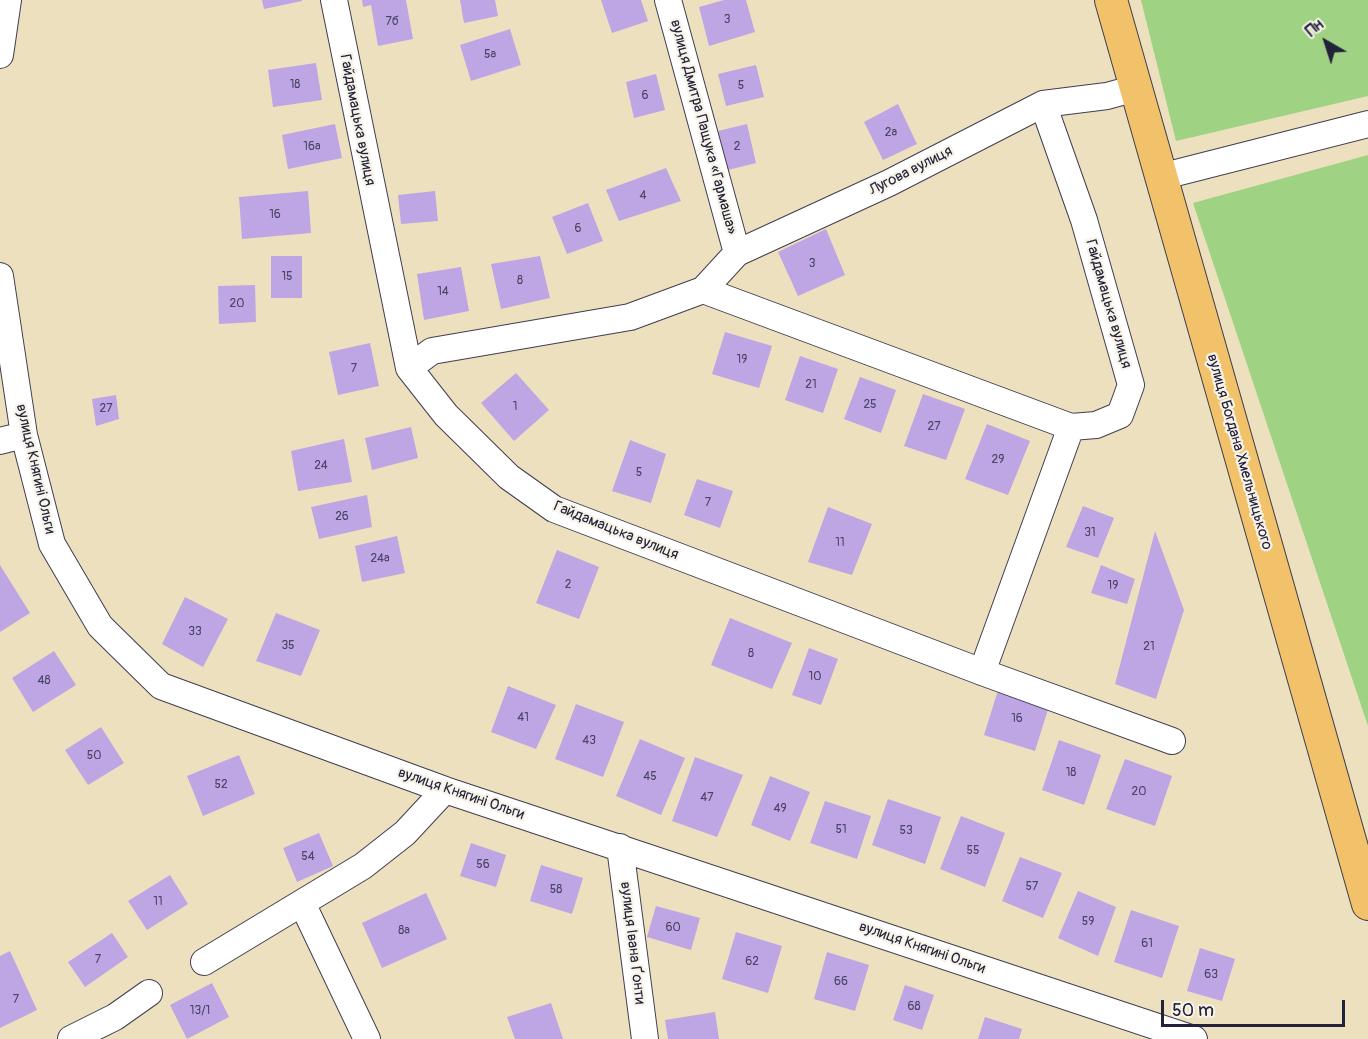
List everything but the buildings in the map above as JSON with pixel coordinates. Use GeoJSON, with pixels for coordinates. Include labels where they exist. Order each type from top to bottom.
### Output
{"type":"FeatureCollection","features":[{"type":"Feature","properties":{"kind":"main road","name":"вулиця Богдана Хмельницького"},"geometry":{"type":"LineString","coordinates":[[1111,0],[1368,904]]}},
{"type":"Feature","properties":{"kind":"street"},"geometry":{"type":"LineString","coordinates":[[0,55],[8,0]]}},
{"type":"Feature","properties":{"kind":"street","name":"Гайдамацька вулиця"},"geometry":{"type":"LineString","coordinates":[[334,0],[409,368],[446,415],[509,477],[554,509],[982,672],[1172,741]]}},
{"type":"Feature","properties":{"kind":"street","name":"вулиця Дмитра Пащука «Гармаша»"},"geometry":{"type":"LineString","coordinates":[[668,0],[737,253]]}},
{"type":"Feature","properties":{"kind":"street","name":"Лугова вулиця"},"geometry":{"type":"LineString","coordinates":[[409,368],[432,351],[630,317],[703,290],[737,253],[889,183],[1043,104],[1107,96],[1136,88]]}},
{"type":"Feature","properties":{"kind":"street","name":"Гайдамацька вулиця"},"geometry":{"type":"LineString","coordinates":[[1043,104],[1084,220],[1131,385],[1120,415],[1095,425],[1071,427]]}},
{"type":"Feature","properties":{"kind":"street"},"geometry":{"type":"LineString","coordinates":[[1160,177],[1368,124]]}},
{"type":"Feature","properties":{"kind":"street","name":"вулиця Княгині Ольги"},"geometry":{"type":"LineString","coordinates":[[0,276],[24,435],[52,544],[99,626],[161,686],[445,790],[1194,1039]]}},
{"type":"Feature","properties":{"kind":"street"},"geometry":{"type":"LineString","coordinates":[[703,290],[1071,427],[982,672]]}},
{"type":"Feature","properties":{"kind":"street"},"geometry":{"type":"LineString","coordinates":[[0,441],[24,435]]}},
{"type":"Feature","properties":{"kind":"street"},"geometry":{"type":"LineString","coordinates":[[204,962],[303,905],[363,866],[405,834],[445,790]]}},
{"type":"Feature","properties":{"kind":"street","name":"вулиця Івана Ґонти"},"geometry":{"type":"LineString","coordinates":[[620,847],[645,1039]]}},
{"type":"Feature","properties":{"kind":"street"},"geometry":{"type":"LineString","coordinates":[[303,905],[367,1039]]}},
{"type":"Feature","properties":{"kind":"street"},"geometry":{"type":"LineString","coordinates":[[71,1039],[115,1017],[149,993]]}},
{"type":"Feature","properties":{"kind":"green space"},"geometry":{"type":"Polygon","coordinates":[[[1141,0],[1368,0],[1368,96],[1176,141],[1141,0]]]}},
{"type":"Feature","properties":{"kind":"green space"},"geometry":{"type":"Polygon","coordinates":[[[1368,155],[1368,726],[1193,203],[1368,155]]]}}]}
